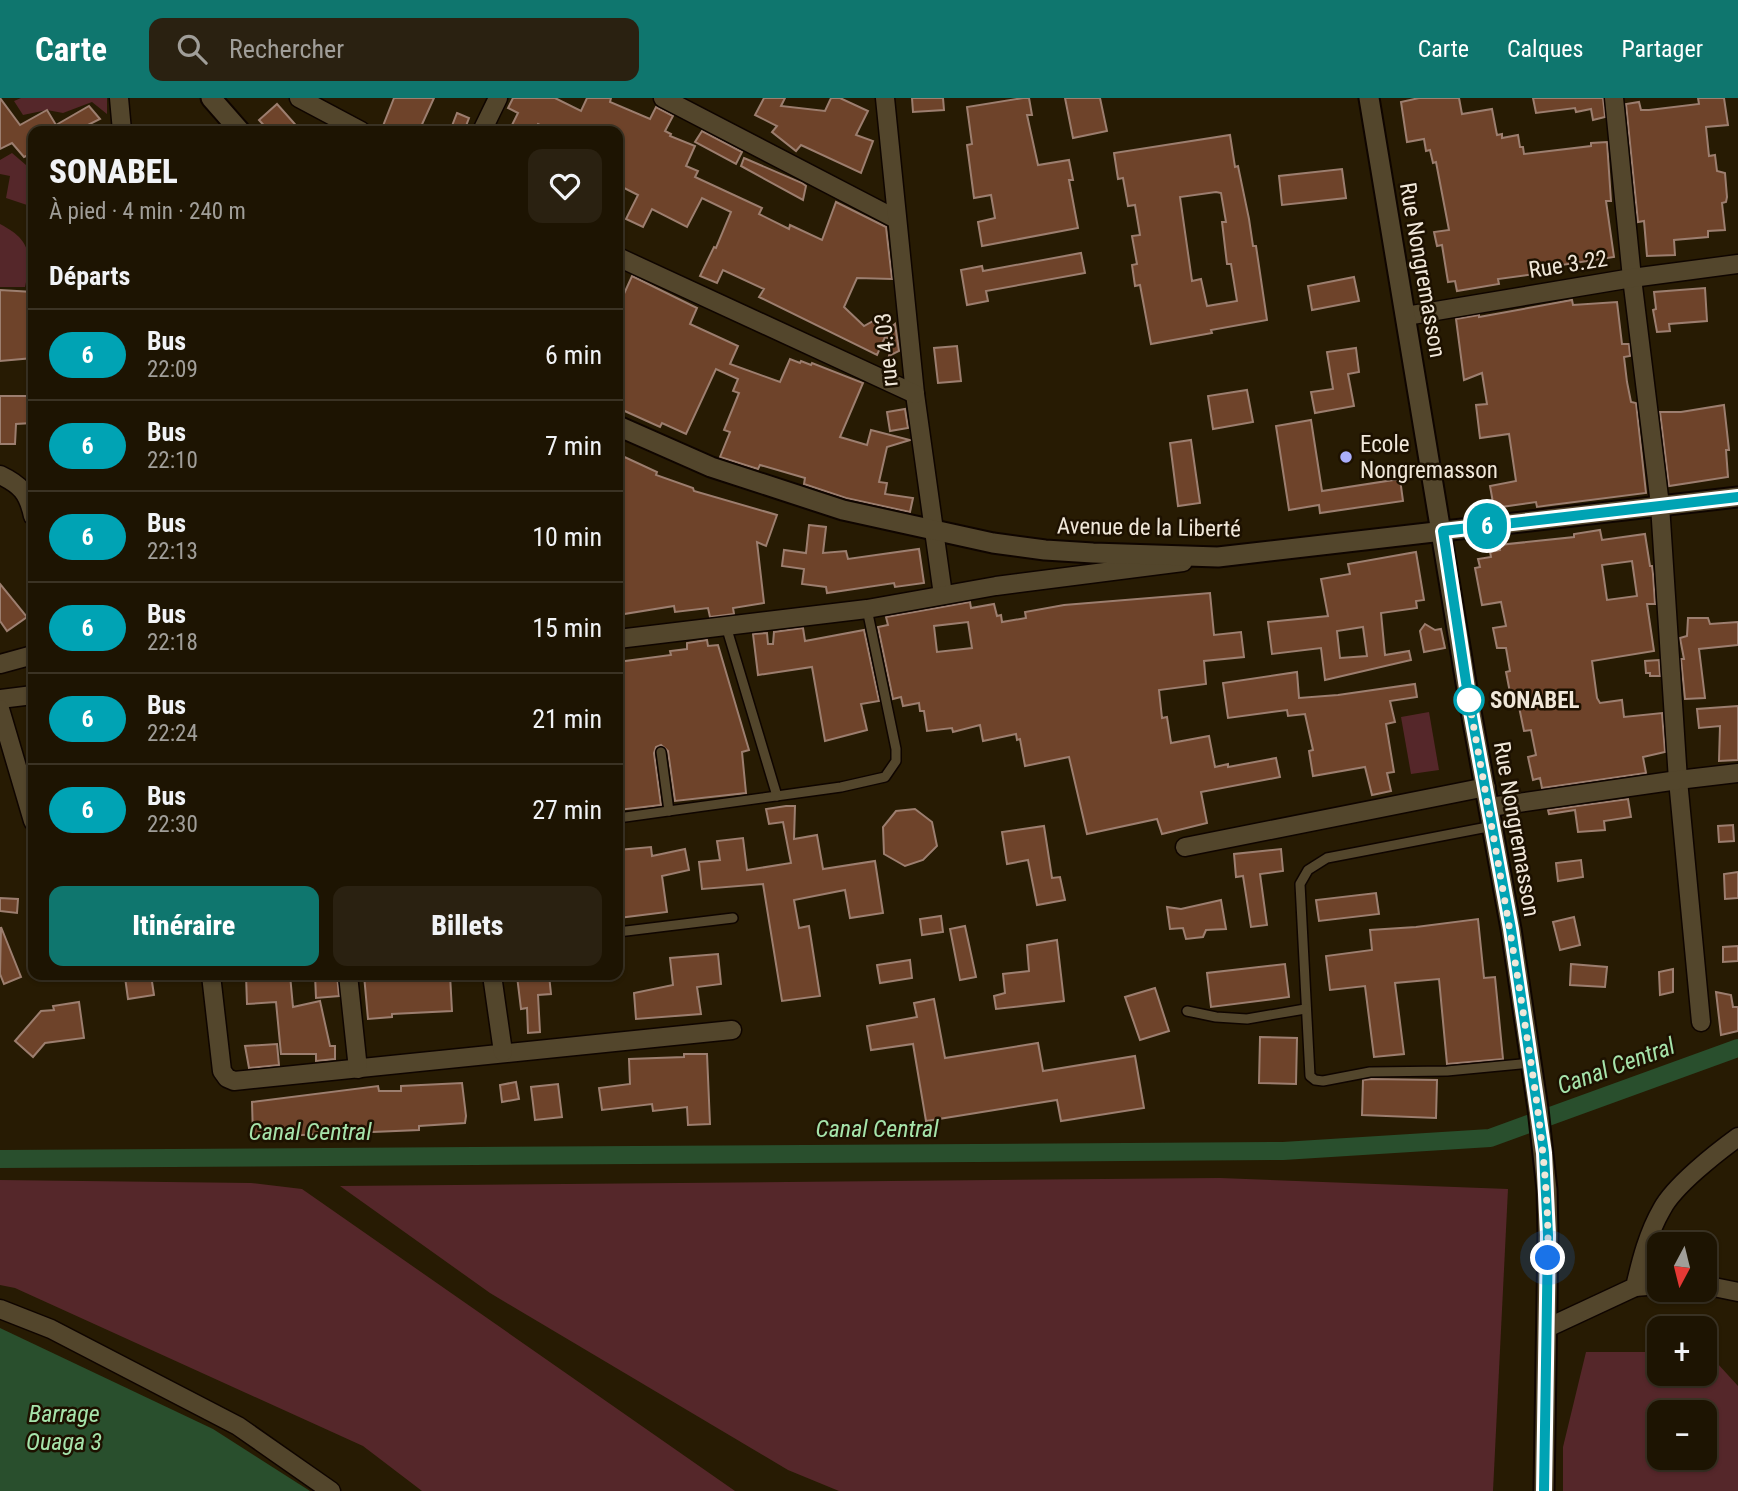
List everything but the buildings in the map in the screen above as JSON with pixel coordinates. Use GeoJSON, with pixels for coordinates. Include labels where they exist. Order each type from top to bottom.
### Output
{"type":"FeatureCollection","features":[{"type":"Feature","properties":{"kind":"street"},"geometry":{"type":"LineString","coordinates":[[119,98],[122,126]]}},
{"type":"Feature","properties":{"kind":"street"},"geometry":{"type":"LineString","coordinates":[[211,98],[236,126]]}},
{"type":"Feature","properties":{"kind":"street"},"geometry":{"type":"LineString","coordinates":[[299,98],[352,126]]}},
{"type":"Feature","properties":{"kind":"street"},"geometry":{"type":"LineString","coordinates":[[484,126],[498,98]]}},
{"type":"Feature","properties":{"kind":"street"},"geometry":{"type":"LineString","coordinates":[[663,98],[896,219]]}},
{"type":"Feature","properties":{"kind":"street","name":"rue 4.03"},"geometry":{"type":"LineString","coordinates":[[886,98],[915,394],[943,595]]}},
{"type":"Feature","properties":{"kind":"street","name":"Rue Nongremasson"},"geometry":{"type":"LineString","coordinates":[[1369,98],[1443,531],[1468,695],[1492,816],[1544,1153],[1548,1191],[1544,1491]]}},
{"type":"Feature","properties":{"kind":"street"},"geometry":{"type":"LineString","coordinates":[[1614,98],[1632,278],[1660,505],[1678,779],[1701,1022]]}},
{"type":"Feature","properties":{"kind":"street"},"geometry":{"type":"LineString","coordinates":[[623,259],[915,394]]}},
{"type":"Feature","properties":{"kind":"street","name":"Rue 3.22"},"geometry":{"type":"LineString","coordinates":[[1406,316],[1632,278],[1738,264]]}},
{"type":"Feature","properties":{"kind":"street","name":"Avenue de la Liberté"},"geometry":{"type":"LineString","coordinates":[[623,428],[710,467],[843,510],[933,531],[1045,550],[1218,558],[1738,497]]}},
{"type":"Feature","properties":{"kind":"street"},"geometry":{"type":"LineString","coordinates":[[0,475],[18,484],[28,499]]}},
{"type":"Feature","properties":{"kind":"street"},"geometry":{"type":"LineString","coordinates":[[623,638],[867,609],[943,595],[1218,558]]}},
{"type":"Feature","properties":{"kind":"street"},"geometry":{"type":"LineString","coordinates":[[0,664],[28,656]]}},
{"type":"Feature","properties":{"kind":"street"},"geometry":{"type":"LineString","coordinates":[[0,685],[28,694]]}},
{"type":"Feature","properties":{"kind":"street"},"geometry":{"type":"LineString","coordinates":[[0,699],[28,695]]}},
{"type":"Feature","properties":{"kind":"street"},"geometry":{"type":"LineString","coordinates":[[0,709],[28,804]]}},
{"type":"Feature","properties":{"kind":"street"},"geometry":{"type":"LineString","coordinates":[[1492,816],[1678,779],[1738,774]]}},
{"type":"Feature","properties":{"kind":"street"},"geometry":{"type":"LineString","coordinates":[[1185,847],[1486,787]]}},
{"type":"Feature","properties":{"kind":"street"},"geometry":{"type":"LineString","coordinates":[[212,980],[222,1071],[234,1082],[732,1030]]}},
{"type":"Feature","properties":{"kind":"street"},"geometry":{"type":"LineString","coordinates":[[349,980],[358,1069]]}},
{"type":"Feature","properties":{"kind":"street"},"geometry":{"type":"LineString","coordinates":[[493,980],[503,1052]]}},
{"type":"Feature","properties":{"kind":"street"},"geometry":{"type":"LineString","coordinates":[[1635,1287],[1646,1247],[1661,1210],[1671,1195],[1719,1150],[1738,1137]]}},
{"type":"Feature","properties":{"kind":"street"},"geometry":{"type":"LineString","coordinates":[[1547,1328],[1635,1287],[1647,1286]]}},
{"type":"Feature","properties":{"kind":"street"},"geometry":{"type":"LineString","coordinates":[[1717,1288],[1738,1292]]}},
{"type":"Feature","properties":{"kind":"street"},"geometry":{"type":"LineString","coordinates":[[0,1309],[51,1329],[237,1426],[331,1491]]}},
{"type":"Feature","properties":{"kind":"lane"},"geometry":{"type":"LineString","coordinates":[[623,817],[864,783],[885,777],[896,761],[896,749],[867,609]]}},
{"type":"Feature","properties":{"kind":"lane"},"geometry":{"type":"LineString","coordinates":[[726,626],[777,796]]}},
{"type":"Feature","properties":{"kind":"lane"},"geometry":{"type":"LineString","coordinates":[[661,752],[669,811]]}},
{"type":"Feature","properties":{"kind":"lane"},"geometry":{"type":"LineString","coordinates":[[1492,816],[1327,858],[1308,870],[1300,884],[1310,1076],[1323,1082],[1370,1072],[1447,1071],[1531,1063]]}},
{"type":"Feature","properties":{"kind":"lane"},"geometry":{"type":"LineString","coordinates":[[623,931],[733,918]]}},
{"type":"Feature","properties":{"kind":"lane"},"geometry":{"type":"LineString","coordinates":[[1187,1012],[1247,1019],[1305,1009]]}},
{"type":"Feature","properties":{"kind":"shaded area"},"geometry":{"type":"Polygon","coordinates":[[[21,98],[107,98],[107,114],[92,102],[63,113],[47,110],[23,115],[14,101],[21,98]]]}},
{"type":"Feature","properties":{"kind":"shaded area"},"geometry":{"type":"Polygon","coordinates":[[[12,153],[28,165],[28,205],[6,198],[10,176],[0,174],[0,160],[12,153]]]}},
{"type":"Feature","properties":{"kind":"shaded area"},"geometry":{"type":"Polygon","coordinates":[[[0,224],[18,236],[27,250],[25,287],[0,287],[0,224]]]}},
{"type":"Feature","properties":{"kind":"shaded area"},"geometry":{"type":"Polygon","coordinates":[[[1429,712],[1439,770],[1411,774],[1401,717],[1429,712]]]}},
{"type":"Feature","properties":{"kind":"shaded area"},"geometry":{"type":"Polygon","coordinates":[[[1220,1178],[1508,1189],[1493,1491],[839,1491],[788,1470],[490,1293],[340,1186],[1220,1178]]]}},
{"type":"Feature","properties":{"kind":"shaded area"},"geometry":{"type":"Polygon","coordinates":[[[0,1180],[251,1183],[302,1189],[735,1491],[422,1491],[363,1446],[15,1288],[0,1285],[0,1180]]]}},
{"type":"Feature","properties":{"kind":"shaded area"},"geometry":{"type":"Polygon","coordinates":[[[1586,1352],[1647,1352],[1647,1386],[1717,1386],[1717,1363],[1738,1386],[1738,1491],[1563,1491],[1563,1447],[1586,1352]]]}},
{"type":"Feature","properties":{"kind":"water","name":"Barrage Ouaga 3"},"geometry":{"type":"Polygon","coordinates":[[[0,1328],[213,1429],[310,1491],[0,1491],[0,1328]]]}},
{"type":"Feature","properties":{"kind":"waterway","name":"Canal Central"},"geometry":{"type":"LineString","coordinates":[[0,1159],[1283,1151],[1490,1138],[1738,1048]]}},
{"type":"Feature","properties":{"kind":"bus line","name":"6"},"geometry":{"type":"LineString","coordinates":[[1544,1491],[1548,1191],[1511,929],[1468,695],[1443,531],[1738,497]]}},
{"type":"Feature","properties":{"kind":"place","name":"Ecole Nongremasson"},"geometry":{"type":"Point","coordinates":[1346,457]}},
{"type":"Feature","properties":{"kind":"place","name":"SONABEL"},"geometry":{"type":"Point","coordinates":[1469,700]}},
{"type":"Feature","properties":{"kind":"route"},"geometry":{"type":"LineString","coordinates":[[1469,700],[1468,695],[1507,903],[1538,1109],[1548,1191],[1548,1258]]}}]}
